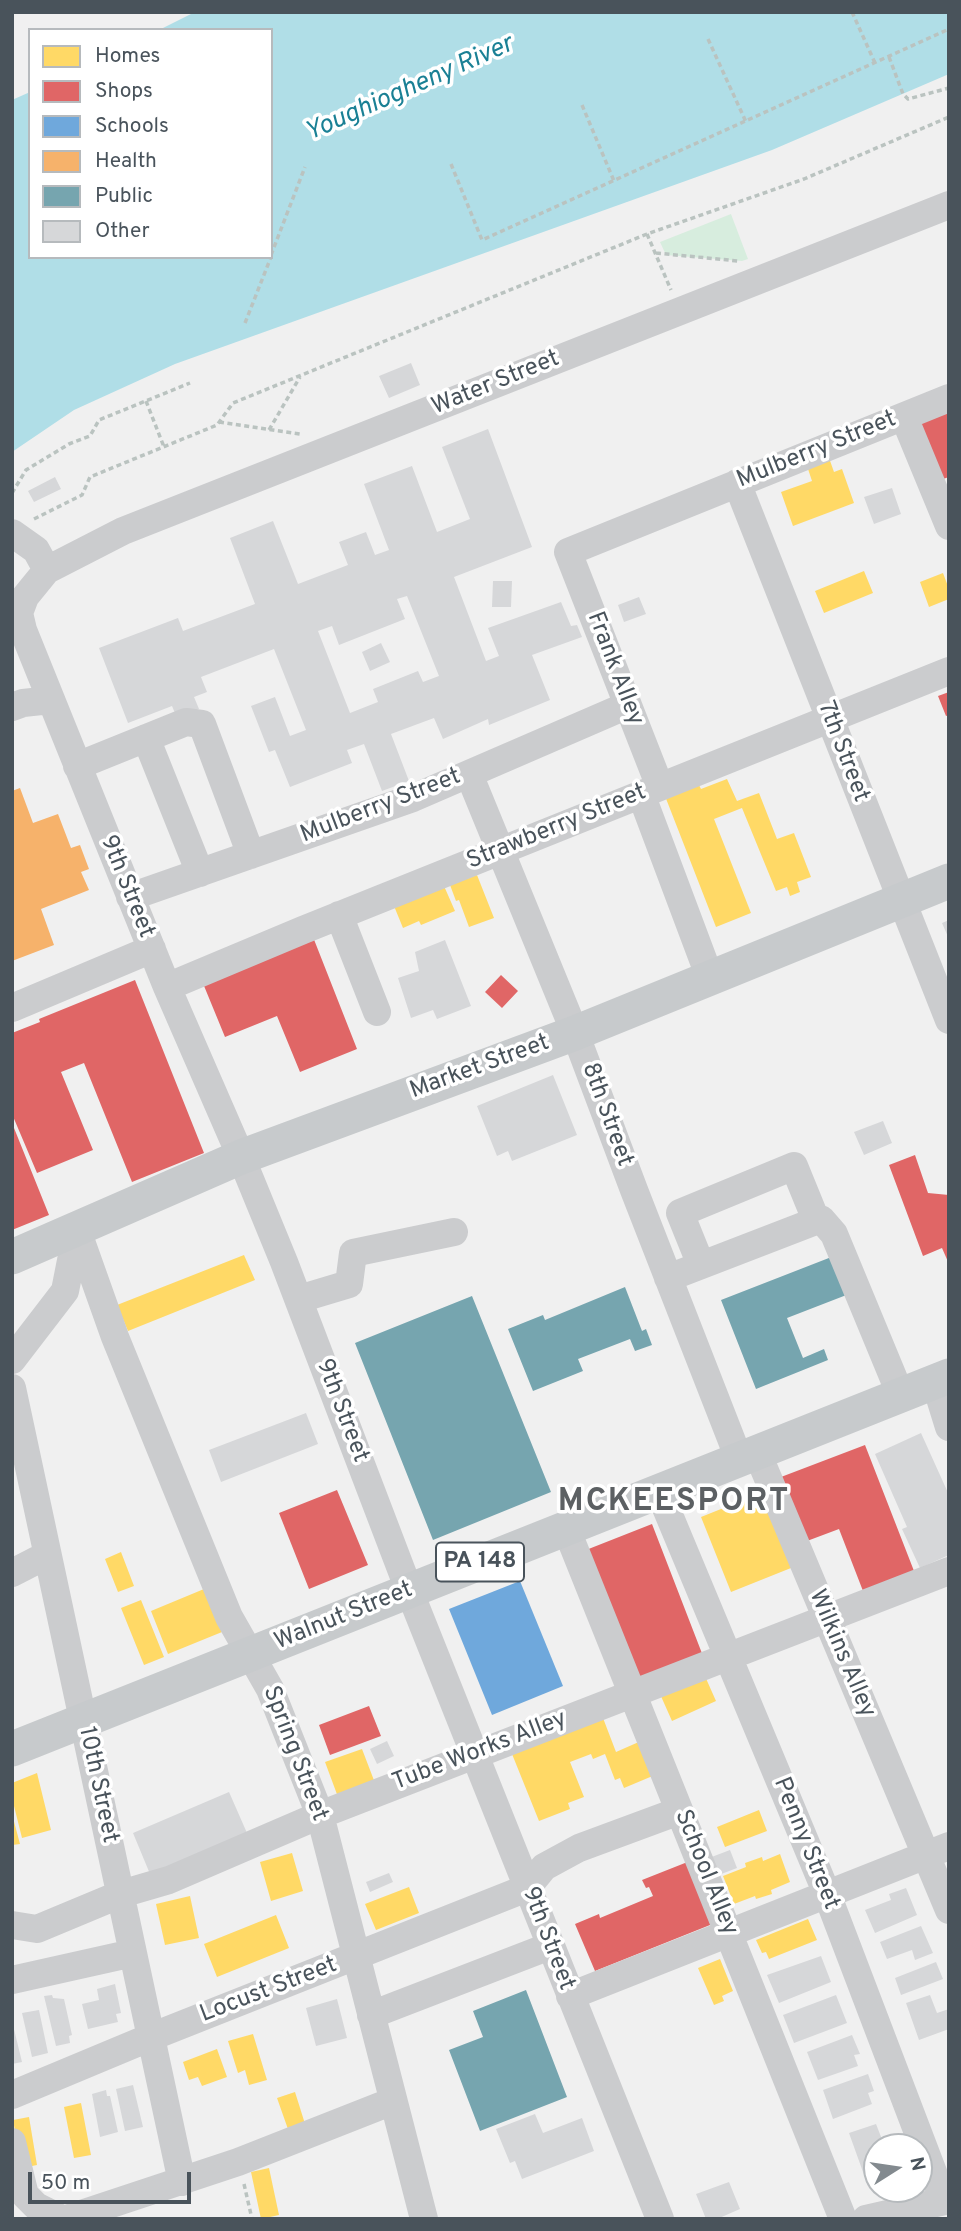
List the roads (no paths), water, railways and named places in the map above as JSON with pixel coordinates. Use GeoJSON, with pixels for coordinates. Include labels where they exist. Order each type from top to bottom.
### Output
{"type":"FeatureCollection","features":[{"type":"Feature","properties":{"kind":"main road","name":"Market Street"},"geometry":{"type":"LineString","coordinates":[[12,1257],[241,1157],[575,1033],[949,881]]}},
{"type":"Feature","properties":{"kind":"main road","name":"Walnut Street"},"geometry":{"type":"LineString","coordinates":[[12,1749],[942,1379]]}},
{"type":"Feature","properties":{"kind":"street","name":"Water Street"},"geometry":{"type":"LineString","coordinates":[[47,570],[136,526],[949,205]]}},
{"type":"Feature","properties":{"kind":"street","name":"Mulberry Street"},"geometry":{"type":"LineString","coordinates":[[568,552],[949,398]]}},
{"type":"Feature","properties":{"kind":"street"},"geometry":{"type":"LineString","coordinates":[[904,417],[949,526]]}},
{"type":"Feature","properties":{"kind":"street","name":"7th Street"},"geometry":{"type":"LineString","coordinates":[[737,483],[949,1020]]}},
{"type":"Feature","properties":{"kind":"street"},"geometry":{"type":"LineString","coordinates":[[16,535],[36,550],[47,570]]}},
{"type":"Feature","properties":{"kind":"street","name":"Frank Alley"},"geometry":{"type":"LineString","coordinates":[[568,552],[628,705],[651,790],[710,978]]}},
{"type":"Feature","properties":{"kind":"street","name":"9th Street"},"geometry":{"type":"LineString","coordinates":[[47,570],[25,597],[17,617],[167,987],[299,1299],[409,1590],[660,2219]]}},
{"type":"Feature","properties":{"kind":"street","name":"Strawberry Street"},"geometry":{"type":"LineString","coordinates":[[167,987],[339,915],[949,671]]}},
{"type":"Feature","properties":{"kind":"street"},"geometry":{"type":"LineString","coordinates":[[12,707],[51,700]]}},
{"type":"Feature","properties":{"kind":"street","name":"Mulberry Street"},"geometry":{"type":"LineString","coordinates":[[130,897],[413,798],[628,705]]}},
{"type":"Feature","properties":{"kind":"street"},"geometry":{"type":"LineString","coordinates":[[77,766],[186,722],[202,724],[251,855]]}},
{"type":"Feature","properties":{"kind":"street"},"geometry":{"type":"LineString","coordinates":[[146,738],[200,873]]}},
{"type":"Feature","properties":{"kind":"street","name":"8th Street"},"geometry":{"type":"LineString","coordinates":[[469,774],[575,1033],[668,1278],[748,1455]]}},
{"type":"Feature","properties":{"kind":"street"},"geometry":{"type":"LineString","coordinates":[[339,915],[377,1012]]}},
{"type":"Feature","properties":{"kind":"street"},"geometry":{"type":"LineString","coordinates":[[12,1007],[152,949]]}},
{"type":"Feature","properties":{"kind":"street"},"geometry":{"type":"LineString","coordinates":[[701,1265],[680,1213],[794,1166],[825,1227],[901,1396]]}},
{"type":"Feature","properties":{"kind":"street"},"geometry":{"type":"LineString","coordinates":[[668,1278],[701,1265],[825,1227]]}},
{"type":"Feature","properties":{"kind":"street"},"geometry":{"type":"LineString","coordinates":[[12,1360],[65,1291],[77,1230]]}},
{"type":"Feature","properties":{"kind":"street","name":"Spring Street"},"geometry":{"type":"LineString","coordinates":[[77,1230],[116,1338],[229,1617],[271,1689],[320,1815],[424,2219]]}},
{"type":"Feature","properties":{"kind":"street"},"geometry":{"type":"LineString","coordinates":[[299,1299],[349,1284],[353,1253],[454,1232]]}},
{"type":"Feature","properties":{"kind":"street"},"geometry":{"type":"LineString","coordinates":[[942,1379],[949,1427]]}},
{"type":"Feature","properties":{"kind":"street","name":"10th Street"},"geometry":{"type":"LineString","coordinates":[[12,1388],[182,2182]]}},
{"type":"Feature","properties":{"kind":"street","name":"Wilkins Alley"},"geometry":{"type":"LineString","coordinates":[[748,1455],[937,1851],[949,1910]]}},
{"type":"Feature","properties":{"kind":"street","name":"Penny Street"},"geometry":{"type":"LineString","coordinates":[[659,1491],[827,1894],[946,2201]]}},
{"type":"Feature","properties":{"kind":"street","name":"School Alley"},"geometry":{"type":"LineString","coordinates":[[566,1528],[843,2219]]}},
{"type":"Feature","properties":{"kind":"street"},"geometry":{"type":"LineString","coordinates":[[12,1573],[47,1555]]}},
{"type":"Feature","properties":{"kind":"street","name":"Tube Works Alley"},"geometry":{"type":"LineString","coordinates":[[12,1925],[37,1929],[121,1894],[169,1880],[320,1815],[949,1571]]}},
{"type":"Feature","properties":{"kind":"street"},"geometry":{"type":"LineString","coordinates":[[527,1888],[544,1867],[579,1848],[679,1811]]}},
{"type":"Feature","properties":{"kind":"street"},"geometry":{"type":"LineString","coordinates":[[570,1996],[937,1851]]}},
{"type":"Feature","properties":{"kind":"street","name":"Locust Street"},"geometry":{"type":"LineString","coordinates":[[12,2095],[527,1888]]}},
{"type":"Feature","properties":{"kind":"street"},"geometry":{"type":"LineString","coordinates":[[371,2015],[550,1946]]}},
{"type":"Feature","properties":{"kind":"street"},"geometry":{"type":"LineString","coordinates":[[12,1980],[133,1953]]}},
{"type":"Feature","properties":{"kind":"street"},"geometry":{"type":"LineString","coordinates":[[12,2142],[25,2195],[36,2207],[64,2219],[238,2162],[393,2101]]}},
{"type":"Feature","properties":{"kind":"street"},"geometry":{"type":"LineString","coordinates":[[866,2219],[946,2201]]}},
{"type":"Feature","properties":{"kind":"water","name":"Youghiogheny River"},"geometry":{"type":"Polygon","coordinates":[[[195,12],[949,12],[949,74],[772,150],[175,364],[74,410],[12,452],[12,100],[28,93],[28,259],[273,259],[273,28],[163,28],[195,12]]]}},
{"type":"Feature","properties":{"kind":"district","name":"MCKEESPORT"},"geometry":{"type":"Point","coordinates":[674,1504]}}]}
